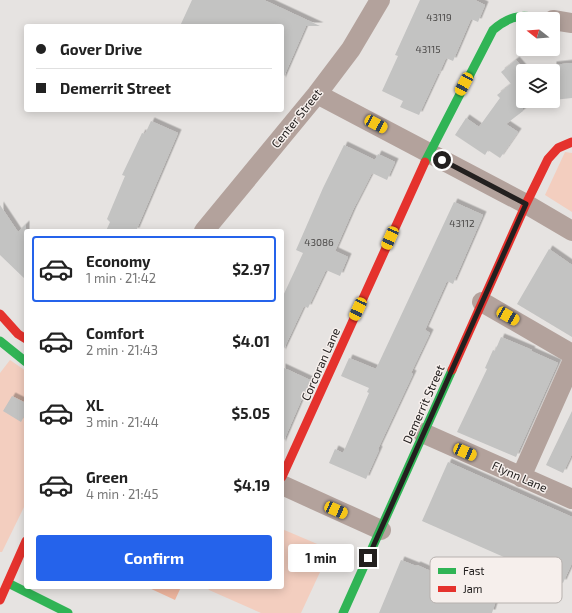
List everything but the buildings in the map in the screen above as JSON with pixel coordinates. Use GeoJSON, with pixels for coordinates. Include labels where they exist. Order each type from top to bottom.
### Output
{"type":"FeatureCollection","features":[{"type":"Feature","properties":{"kind":"street","name":"Center Street"},"geometry":{"type":"LineString","coordinates":[[206,229],[317,94],[351,49],[380,0]]}},
{"type":"Feature","properties":{"kind":"street","name":"Corcoran Lane"},"geometry":{"type":"LineString","coordinates":[[284,472],[429,152],[493,30],[500,22],[516,15]]}},
{"type":"Feature","properties":{"kind":"street"},"geometry":{"type":"LineString","coordinates":[[560,21],[572,23]]}},
{"type":"Feature","properties":{"kind":"street"},"geometry":{"type":"LineString","coordinates":[[317,94],[526,204],[572,231]]}},
{"type":"Feature","properties":{"kind":"street","name":"Demerrit Street"},"geometry":{"type":"LineString","coordinates":[[343,613],[526,204],[552,152],[564,144],[572,142]]}},
{"type":"Feature","properties":{"kind":"street"},"geometry":{"type":"LineString","coordinates":[[482,302],[572,354]]}},
{"type":"Feature","properties":{"kind":"street"},"geometry":{"type":"LineString","coordinates":[[0,314],[18,334],[24,338]]}},
{"type":"Feature","properties":{"kind":"street"},"geometry":{"type":"LineString","coordinates":[[0,341],[24,360]]}},
{"type":"Feature","properties":{"kind":"street"},"geometry":{"type":"LineString","coordinates":[[521,477],[572,362]]}},
{"type":"Feature","properties":{"kind":"street","name":"Flynn Lane"},"geometry":{"type":"LineString","coordinates":[[423,433],[572,499]]}},
{"type":"Feature","properties":{"kind":"street"},"geometry":{"type":"LineString","coordinates":[[284,486],[381,530]]}},
{"type":"Feature","properties":{"kind":"street"},"geometry":{"type":"LineString","coordinates":[[24,545],[3,587],[68,613]]}},
{"type":"Feature","properties":{"kind":"shaded area"},"geometry":{"type":"Polygon","coordinates":[[[565,152],[572,153],[572,212],[545,195],[565,152]]]}},
{"type":"Feature","properties":{"kind":"shaded area"},"geometry":{"type":"Polygon","coordinates":[[[10,360],[24,370],[24,507],[2,552],[0,552],[0,373],[10,360]]]}},
{"type":"Feature","properties":{"kind":"shaded area"},"geometry":{"type":"Polygon","coordinates":[[[284,530],[322,546],[327,557],[301,613],[261,613],[208,589],[284,589],[284,530]]]}},
{"type":"Feature","properties":{"kind":"shaded area"},"geometry":{"type":"Polygon","coordinates":[[[151,589],[180,589],[175,600],[151,589]]]}},
{"type":"Feature","properties":{"kind":"traffic: fast"},"geometry":{"type":"LineString","coordinates":[[425,162],[493,30],[500,24],[516,18]]}},
{"type":"Feature","properties":{"kind":"traffic: fast"},"geometry":{"type":"LineString","coordinates":[[0,341],[24,360]]}},
{"type":"Feature","properties":{"kind":"traffic: fast"},"geometry":{"type":"LineString","coordinates":[[343,613],[452,370]]}},
{"type":"Feature","properties":{"kind":"traffic: fast"},"geometry":{"type":"LineString","coordinates":[[8,583],[68,613]]}},
{"type":"Feature","properties":{"kind":"traffic: jam"},"geometry":{"type":"LineString","coordinates":[[452,370],[526,204],[548,159],[558,148],[572,142]]}},
{"type":"Feature","properties":{"kind":"traffic: jam"},"geometry":{"type":"LineString","coordinates":[[284,473],[425,162]]}},
{"type":"Feature","properties":{"kind":"traffic: jam"},"geometry":{"type":"LineString","coordinates":[[0,314],[18,334],[24,338]]}},
{"type":"Feature","properties":{"kind":"traffic: jam"},"geometry":{"type":"LineString","coordinates":[[0,600],[24,546]]}},
{"type":"Feature","properties":{"kind":"route"},"geometry":{"type":"LineString","coordinates":[[368,558],[526,204],[442,160]]}}]}
